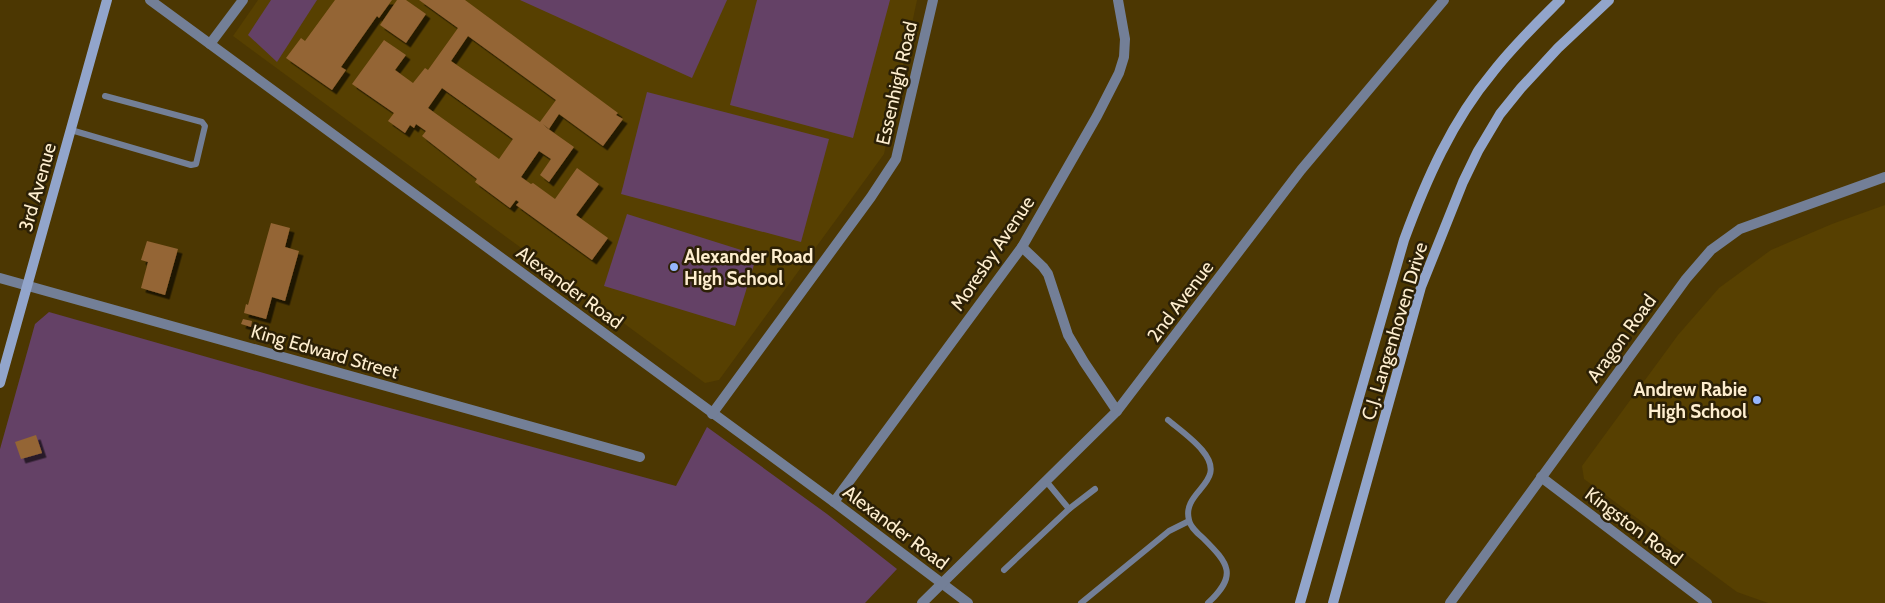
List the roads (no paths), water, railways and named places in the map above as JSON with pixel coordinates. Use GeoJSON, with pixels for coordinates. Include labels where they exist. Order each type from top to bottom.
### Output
{"type":"FeatureCollection","features":[{"type":"Feature","properties":{"kind":"main road","name":"3rd Avenue"},"geometry":{"type":"LineString","coordinates":[[0,383],[107,0]]}},
{"type":"Feature","properties":{"kind":"main road","name":"C.J. Langenhoven Drive"},"geometry":{"type":"LineString","coordinates":[[1300,603],[1404,240],[1422,192],[1449,137],[1492,73],[1560,0]]}},
{"type":"Feature","properties":{"kind":"main road","name":"C.J. Langenhoven Drive"},"geometry":{"type":"LineString","coordinates":[[1333,603],[1421,287],[1463,182],[1478,151],[1500,114],[1558,48],[1609,0]]}},
{"type":"Feature","properties":{"kind":"street","name":"Alexander Road"},"geometry":{"type":"LineString","coordinates":[[150,0],[834,502],[968,603]]}},
{"type":"Feature","properties":{"kind":"street"},"geometry":{"type":"LineString","coordinates":[[210,44],[243,0]]}},
{"type":"Feature","properties":{"kind":"street","name":"Essenhigh Road"},"geometry":{"type":"LineString","coordinates":[[712,414],[871,197],[896,159],[933,0]]}},
{"type":"Feature","properties":{"kind":"street","name":"Moresby Avenue"},"geometry":{"type":"LineString","coordinates":[[834,502],[1022,247],[1119,73],[1124,57],[1125,40],[1118,0]]}},
{"type":"Feature","properties":{"kind":"street","name":"2nd Avenue"},"geometry":{"type":"LineString","coordinates":[[922,603],[1117,411],[1301,170],[1444,0]]}},
{"type":"Feature","properties":{"kind":"street","name":"Aragon Road"},"geometry":{"type":"LineString","coordinates":[[1450,603],[1686,279],[1711,250],[1740,229],[1885,177]]}},
{"type":"Feature","properties":{"kind":"street"},"geometry":{"type":"LineString","coordinates":[[1022,247],[1048,274],[1068,335],[1117,411]]}},
{"type":"Feature","properties":{"kind":"street","name":"King Edward Street"},"geometry":{"type":"LineString","coordinates":[[0,278],[640,458]]}},
{"type":"Feature","properties":{"kind":"street","name":"Kingston Road"},"geometry":{"type":"LineString","coordinates":[[1540,477],[1707,603]]}},
{"type":"Feature","properties":{"kind":"lane"},"geometry":{"type":"LineString","coordinates":[[71,130],[191,165],[196,164],[205,126],[202,122],[105,96]]}},
{"type":"Feature","properties":{"kind":"lane"},"geometry":{"type":"LineString","coordinates":[[1168,420],[1202,450],[1211,464],[1211,476],[1189,504],[1189,521],[1219,554],[1226,569],[1227,580],[1221,590],[1208,603]]}},
{"type":"Feature","properties":{"kind":"lane"},"geometry":{"type":"LineString","coordinates":[[1046,481],[1069,509]]}},
{"type":"Feature","properties":{"kind":"lane"},"geometry":{"type":"LineString","coordinates":[[1004,570],[1069,509],[1095,489]]}},
{"type":"Feature","properties":{"kind":"lane"},"geometry":{"type":"LineString","coordinates":[[1081,603],[1169,531],[1189,521]]}},
{"type":"Feature","properties":{"kind":"place","name":"Alexander Road High School"},"geometry":{"type":"Point","coordinates":[674,267]}},
{"type":"Feature","properties":{"kind":"place","name":"Andrew Rabie High School"},"geometry":{"type":"Point","coordinates":[1757,400]}}]}
